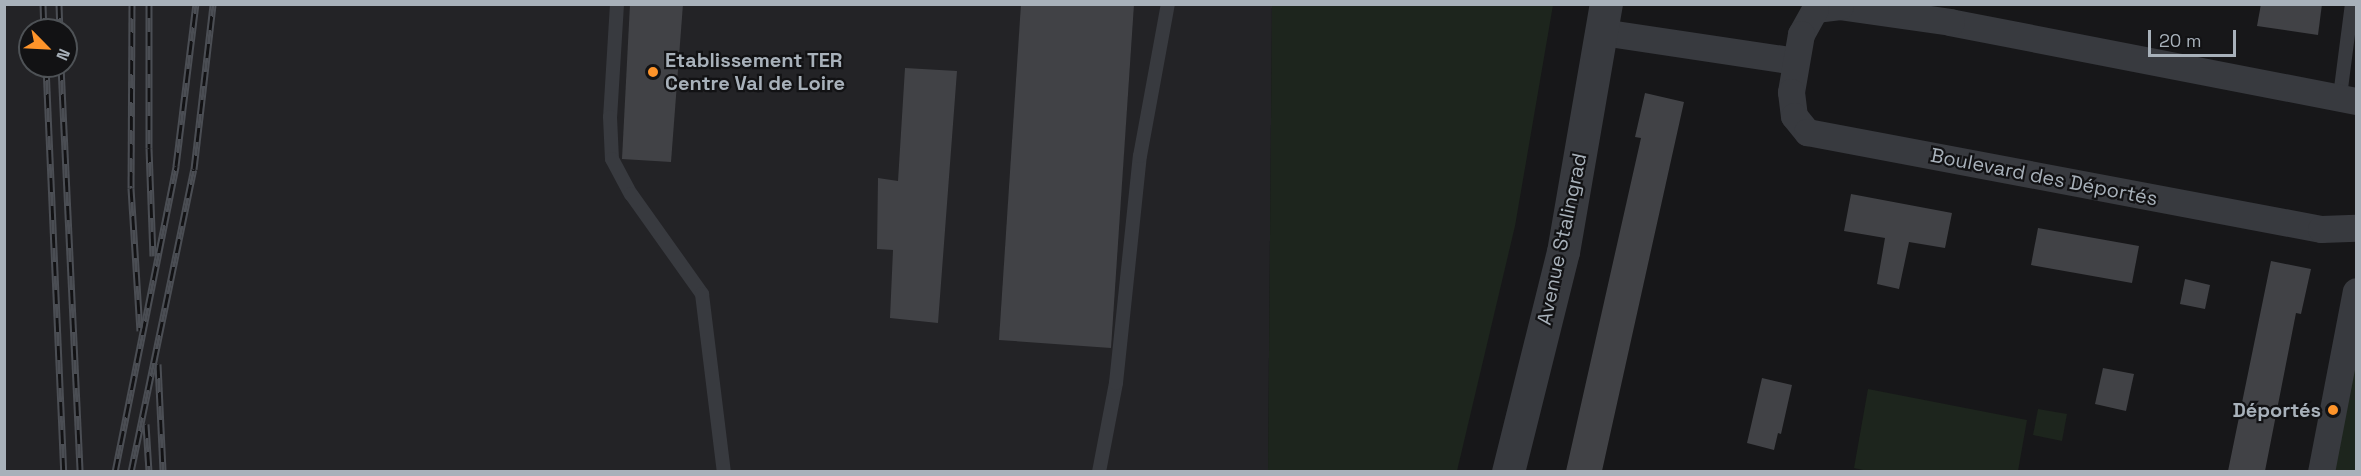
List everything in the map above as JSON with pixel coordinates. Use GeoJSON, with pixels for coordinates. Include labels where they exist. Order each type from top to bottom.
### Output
{"type":"FeatureCollection","features":[{"type":"Feature","properties":{"kind":"street","name":"Boulevard des Déportés"},"geometry":{"type":"LineString","coordinates":[[2348,98],[1953,13],[1840,6],[1815,9],[1802,33],[1791,92],[1794,116],[1807,132],[2321,229],[2356,228]]}},
{"type":"Feature","properties":{"kind":"street"},"geometry":{"type":"LineString","coordinates":[[1604,18],[1795,61]]}},
{"type":"Feature","properties":{"kind":"street","name":"Avenue Stalingrad"},"geometry":{"type":"LineString","coordinates":[[1508,471],[1563,252],[1604,18]]}},
{"type":"Feature","properties":{"kind":"street"},"geometry":{"type":"LineString","coordinates":[[2321,471],[2356,291]]}},
{"type":"Feature","properties":{"kind":"lane"},"geometry":{"type":"LineString","coordinates":[[617,4],[610,117],[612,159],[625,185],[702,294],[724,471]]}},
{"type":"Feature","properties":{"kind":"lane"},"geometry":{"type":"LineString","coordinates":[[1100,471],[1116,383],[1140,156],[1168,4]]}},
{"type":"Feature","properties":{"kind":"lane"},"geometry":{"type":"LineString","coordinates":[[2348,98],[2352,4]]}},
{"type":"Feature","properties":{"kind":"shaded area"},"geometry":{"type":"Polygon","coordinates":[[[4,5],[1272,5],[1268,471],[5,471],[4,5]]]}},
{"type":"Feature","properties":{"kind":"shaded area"},"geometry":{"type":"Polygon","coordinates":[[[1272,5],[1553,5],[1515,226],[1457,471],[1268,471],[1272,5]]]}},
{"type":"Feature","properties":{"kind":"shaded area"},"geometry":{"type":"Polygon","coordinates":[[[2356,352],[2356,471],[2334,471],[2356,352]]]}},
{"type":"Feature","properties":{"kind":"shaded area"},"geometry":{"type":"Polygon","coordinates":[[[1868,389],[2027,420],[2018,471],[1872,472],[1854,468],[1868,389]]]}},
{"type":"Feature","properties":{"kind":"shaded area"},"geometry":{"type":"Polygon","coordinates":[[[2038,409],[2067,414],[2062,441],[2033,435],[2038,409]]]}},
{"type":"Feature","properties":{"kind":"building","name":"Etablissement TER Centre Val de Loire"},"geometry":{"type":"Polygon","coordinates":[[[630,4],[683,4],[671,162],[622,159],[630,4]]]}},
{"type":"Feature","properties":{"kind":"building"},"geometry":{"type":"Polygon","coordinates":[[[1021,4],[1134,4],[1111,348],[999,340],[1021,4]]]}},
{"type":"Feature","properties":{"kind":"building"},"geometry":{"type":"Polygon","coordinates":[[[2261,4],[2322,4],[2318,35],[2257,26],[2261,4]]]}},
{"type":"Feature","properties":{"kind":"building"},"geometry":{"type":"Polygon","coordinates":[[[905,68],[957,71],[938,323],[890,318],[893,250],[877,249],[878,178],[898,181],[905,68]]]}},
{"type":"Feature","properties":{"kind":"building"},"geometry":{"type":"Polygon","coordinates":[[[1645,93],[1684,102],[1602,471],[1566,471],[1641,138],[1635,137],[1645,93]]]}},
{"type":"Feature","properties":{"kind":"building"},"geometry":{"type":"Polygon","coordinates":[[[1851,194],[1952,213],[1945,248],[1909,242],[1899,289],[1877,284],[1885,238],[1844,231],[1851,194]]]}},
{"type":"Feature","properties":{"kind":"building"},"geometry":{"type":"Polygon","coordinates":[[[2038,228],[2139,246],[2132,283],[2031,265],[2038,228]]]}},
{"type":"Feature","properties":{"kind":"building"},"geometry":{"type":"Polygon","coordinates":[[[2271,261],[2311,269],[2301,314],[2296,313],[2265,471],[2228,471],[2271,261]]]}},
{"type":"Feature","properties":{"kind":"building"},"geometry":{"type":"Polygon","coordinates":[[[2185,279],[2210,285],[2205,309],[2180,304],[2185,279]]]}},
{"type":"Feature","properties":{"kind":"building"},"geometry":{"type":"Polygon","coordinates":[[[2103,368],[2134,374],[2126,411],[2095,404],[2103,368]]]}},
{"type":"Feature","properties":{"kind":"building"},"geometry":{"type":"Polygon","coordinates":[[[1762,378],[1792,385],[1781,434],[1778,433],[1774,450],[1747,443],[1762,378]]]}},
{"type":"Feature","properties":{"kind":"railway"},"geometry":{"type":"LineString","coordinates":[[43,4],[44,18]]}},
{"type":"Feature","properties":{"kind":"railway"},"geometry":{"type":"LineString","coordinates":[[59,4],[60,18]]}},
{"type":"Feature","properties":{"kind":"railway"},"geometry":{"type":"LineString","coordinates":[[132,4],[131,188],[140,331]]}},
{"type":"Feature","properties":{"kind":"railway"},"geometry":{"type":"LineString","coordinates":[[149,4],[149,148],[153,256]]}},
{"type":"Feature","properties":{"kind":"railway"},"geometry":{"type":"LineString","coordinates":[[115,472],[176,166],[196,4]]}},
{"type":"Feature","properties":{"kind":"railway"},"geometry":{"type":"LineString","coordinates":[[131,472],[194,169],[213,4]]}},
{"type":"Feature","properties":{"kind":"railway"},"geometry":{"type":"LineString","coordinates":[[47,78],[64,472]]}},
{"type":"Feature","properties":{"kind":"railway"},"geometry":{"type":"LineString","coordinates":[[62,78],[80,472]]}},
{"type":"Feature","properties":{"kind":"railway"},"geometry":{"type":"LineString","coordinates":[[158,364],[163,472]]}},
{"type":"Feature","properties":{"kind":"railway"},"geometry":{"type":"LineString","coordinates":[[146,424],[149,472]]}},
{"type":"Feature","properties":{"kind":"place","name":"Etablissement TER Centre Val de Loire"},"geometry":{"type":"Point","coordinates":[653,72]}},
{"type":"Feature","properties":{"kind":"place","name":"Déportés"},"geometry":{"type":"Point","coordinates":[2333,410]}}]}
